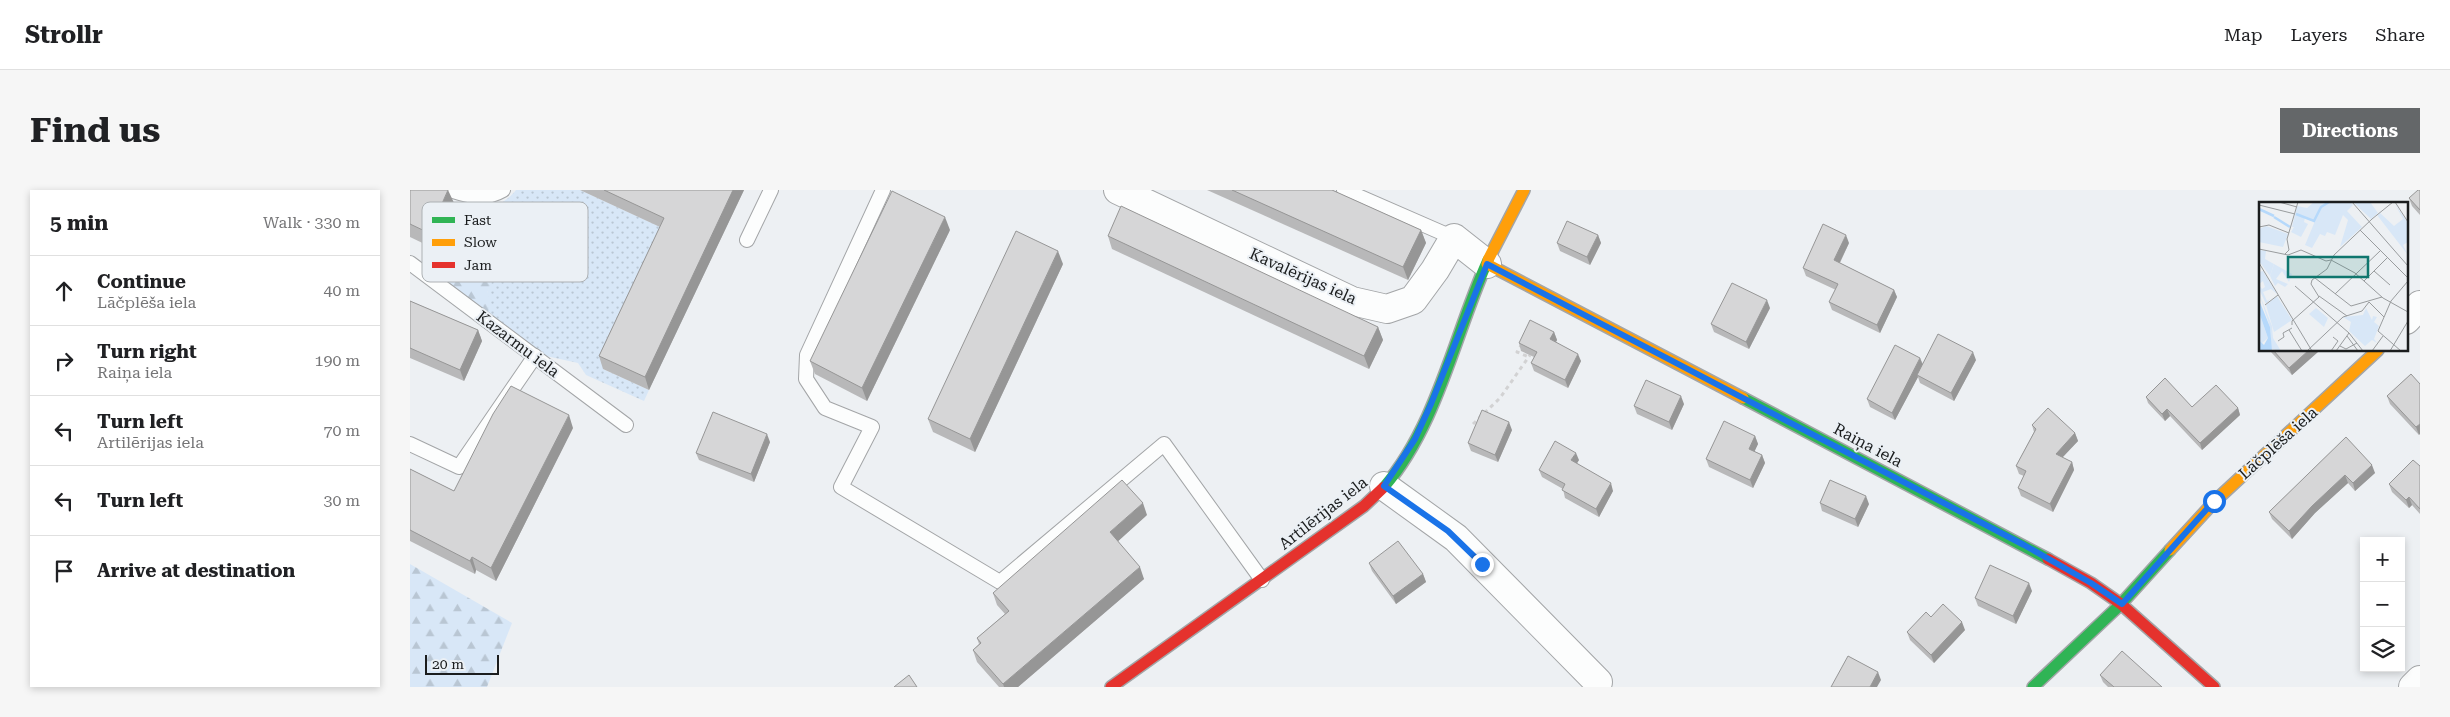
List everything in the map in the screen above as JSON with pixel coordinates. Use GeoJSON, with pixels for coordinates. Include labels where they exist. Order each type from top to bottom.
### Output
{"type":"FeatureCollection","features":[{"type":"Feature","properties":{"kind":"street","name":"Kavalērijas iela"},"geometry":{"type":"LineString","coordinates":[[1118,190],[1352,301],[1387,308],[1413,300],[1435,270],[1454,238]]}},
{"type":"Feature","properties":{"kind":"street","name":"Artilērijas iela"},"geometry":{"type":"LineString","coordinates":[[1111,687],[1364,506],[1384,486],[1415,439],[1508,216],[1524,190]]}},
{"type":"Feature","properties":{"kind":"street"},"geometry":{"type":"LineString","coordinates":[[1454,238],[1487,264]]}},
{"type":"Feature","properties":{"kind":"street","name":"Raiņa iela"},"geometry":{"type":"LineString","coordinates":[[1487,264],[2024,545],[2091,583],[2122,604],[2214,687]]}},
{"type":"Feature","properties":{"kind":"street"},"geometry":{"type":"LineString","coordinates":[[2408,318],[2420,305]]}},
{"type":"Feature","properties":{"kind":"street","name":"Lāčplēša iela"},"geometry":{"type":"LineString","coordinates":[[2033,687],[2122,604],[2214,501],[2377,351]]}},
{"type":"Feature","properties":{"kind":"street"},"geometry":{"type":"LineString","coordinates":[[1384,486],[1456,538],[1598,682]]}},
{"type":"Feature","properties":{"kind":"street"},"geometry":{"type":"LineString","coordinates":[[2413,687],[2420,680]]}},
{"type":"Feature","properties":{"kind":"lane"},"geometry":{"type":"LineString","coordinates":[[450,190],[470,197],[483,198],[503,190]]}},
{"type":"Feature","properties":{"kind":"lane"},"geometry":{"type":"LineString","coordinates":[[747,240],[771,190]]}},
{"type":"Feature","properties":{"kind":"lane"},"geometry":{"type":"LineString","coordinates":[[883,190],[807,355],[806,379],[825,408],[872,427],[841,487],[1000,582],[1164,444],[1262,580]]}},
{"type":"Feature","properties":{"kind":"lane"},"geometry":{"type":"LineString","coordinates":[[1344,190],[1454,238]]}},
{"type":"Feature","properties":{"kind":"lane","name":"Kazarmu iela"},"geometry":{"type":"LineString","coordinates":[[410,263],[422,272]]}},
{"type":"Feature","properties":{"kind":"lane","name":"Kazarmu iela"},"geometry":{"type":"LineString","coordinates":[[436,282],[626,425]]}},
{"type":"Feature","properties":{"kind":"lane"},"geometry":{"type":"LineString","coordinates":[[410,444],[459,468],[535,356]]}},
{"type":"Feature","properties":{"kind":"path"},"geometry":{"type":"LineString","coordinates":[[1473,424],[1500,398],[1530,356],[1517,352],[1526,336]]}},
{"type":"Feature","properties":{"kind":"green space"},"geometry":{"type":"Polygon","coordinates":[[[516,190],[580,190],[669,231],[603,369],[649,390],[644,401],[586,375],[578,363],[537,354],[488,314],[487,293],[490,282],[588,282],[588,202],[503,202],[516,190]]]}},
{"type":"Feature","properties":{"kind":"green space"},"geometry":{"type":"Polygon","coordinates":[[[446,282],[492,282],[487,293],[490,299],[488,314],[446,282]]]}},
{"type":"Feature","properties":{"kind":"green space"},"geometry":{"type":"Polygon","coordinates":[[[410,564],[512,623],[487,687],[410,687],[410,564]]]}},
{"type":"Feature","properties":{"kind":"building"},"geometry":{"type":"Polygon","coordinates":[[[410,190],[448,190],[443,202],[422,202],[422,230],[410,224],[410,190]]]}},
{"type":"Feature","properties":{"kind":"building"},"geometry":{"type":"Polygon","coordinates":[[[604,190],[733,190],[645,377],[599,356],[664,218],[604,190]]]}},
{"type":"Feature","properties":{"kind":"building"},"geometry":{"type":"Polygon","coordinates":[[[1232,190],[1332,190],[1421,230],[1403,267],[1232,190]]]}},
{"type":"Feature","properties":{"kind":"building"},"geometry":{"type":"Polygon","coordinates":[[[2420,190],[2420,210],[2409,198],[2420,190]]]}},
{"type":"Feature","properties":{"kind":"building"},"geometry":{"type":"Polygon","coordinates":[[[892,191],[945,217],[862,388],[810,361],[892,191]]]}},
{"type":"Feature","properties":{"kind":"building"},"geometry":{"type":"Polygon","coordinates":[[[1121,206],[1378,327],[1364,356],[1108,236],[1121,206]]]}},
{"type":"Feature","properties":{"kind":"building"},"geometry":{"type":"Polygon","coordinates":[[[1567,221],[1598,235],[1587,257],[1557,243],[1567,221]]]}},
{"type":"Feature","properties":{"kind":"building"},"geometry":{"type":"Polygon","coordinates":[[[1823,224],[1846,235],[1834,260],[1894,290],[1877,325],[1829,302],[1838,284],[1803,268],[1823,224]]]}},
{"type":"Feature","properties":{"kind":"building"},"geometry":{"type":"Polygon","coordinates":[[[1016,231],[1058,251],[970,439],[928,419],[1016,231]]]}},
{"type":"Feature","properties":{"kind":"building"},"geometry":{"type":"Polygon","coordinates":[[[1732,283],[1767,300],[1746,342],[1711,324],[1732,283]]]}},
{"type":"Feature","properties":{"kind":"building"},"geometry":{"type":"Polygon","coordinates":[[[410,301],[478,330],[460,370],[410,348],[410,301]]]}},
{"type":"Feature","properties":{"kind":"building"},"geometry":{"type":"Polygon","coordinates":[[[1530,320],[1554,332],[1550,339],[1578,354],[1565,380],[1531,363],[1537,352],[1519,343],[1530,320]]]}},
{"type":"Feature","properties":{"kind":"building"},"geometry":{"type":"Polygon","coordinates":[[[1938,334],[1973,352],[1951,393],[1917,375],[1938,334]]]}},
{"type":"Feature","properties":{"kind":"building"},"geometry":{"type":"Polygon","coordinates":[[[1895,345],[1920,358],[1892,413],[1867,399],[1895,345]]]}},
{"type":"Feature","properties":{"kind":"building"},"geometry":{"type":"Polygon","coordinates":[[[2274,351],[2308,351],[2289,368],[2274,351]]]}},
{"type":"Feature","properties":{"kind":"building"},"geometry":{"type":"Polygon","coordinates":[[[2411,374],[2420,384],[2420,424],[2416,427],[2387,396],[2411,374]]]}},
{"type":"Feature","properties":{"kind":"building"},"geometry":{"type":"Polygon","coordinates":[[[2165,378],[2192,407],[2216,385],[2238,408],[2200,443],[2167,409],[2162,414],[2146,397],[2165,378]]]}},
{"type":"Feature","properties":{"kind":"building"},"geometry":{"type":"Polygon","coordinates":[[[1646,380],[1681,396],[1669,422],[1634,406],[1646,380]]]}},
{"type":"Feature","properties":{"kind":"building"},"geometry":{"type":"Polygon","coordinates":[[[511,386],[569,415],[491,568],[472,557],[470,561],[410,530],[410,469],[454,491],[493,414],[511,386]]]}},
{"type":"Feature","properties":{"kind":"building"},"geometry":{"type":"Polygon","coordinates":[[[2048,408],[2075,433],[2056,454],[2072,462],[2050,504],[2018,488],[2026,471],[2016,466],[2036,429],[2032,425],[2048,408]]]}},
{"type":"Feature","properties":{"kind":"building"},"geometry":{"type":"Polygon","coordinates":[[[1482,410],[1509,422],[1495,455],[1468,443],[1482,410]]]}},
{"type":"Feature","properties":{"kind":"building"},"geometry":{"type":"Polygon","coordinates":[[[713,412],[767,434],[751,474],[696,453],[713,412]]]}},
{"type":"Feature","properties":{"kind":"building"},"geometry":{"type":"Polygon","coordinates":[[[1724,421],[1755,436],[1749,449],[1762,455],[1750,480],[1706,459],[1724,421]]]}},
{"type":"Feature","properties":{"kind":"building"},"geometry":{"type":"Polygon","coordinates":[[[2346,437],[2372,465],[2353,483],[2345,475],[2289,531],[2269,512],[2346,437]]]}},
{"type":"Feature","properties":{"kind":"building"},"geometry":{"type":"Polygon","coordinates":[[[1555,441],[1576,453],[1571,460],[1611,483],[1596,509],[1562,490],[1565,484],[1539,470],[1555,441]]]}},
{"type":"Feature","properties":{"kind":"building"},"geometry":{"type":"Polygon","coordinates":[[[2413,460],[2420,466],[2420,509],[2409,497],[2406,500],[2389,484],[2413,460]]]}},
{"type":"Feature","properties":{"kind":"building"},"geometry":{"type":"Polygon","coordinates":[[[1122,480],[1143,503],[1110,532],[1140,567],[1003,684],[973,650],[981,643],[977,638],[1009,611],[993,593],[1122,480]]]}},
{"type":"Feature","properties":{"kind":"building"},"geometry":{"type":"Polygon","coordinates":[[[1830,480],[1866,496],[1855,519],[1820,503],[1830,480]]]}},
{"type":"Feature","properties":{"kind":"building"},"geometry":{"type":"Polygon","coordinates":[[[1398,541],[1423,574],[1393,596],[1369,563],[1398,541]]]}},
{"type":"Feature","properties":{"kind":"building"},"geometry":{"type":"Polygon","coordinates":[[[1990,565],[2029,583],[2013,616],[1975,598],[1990,565]]]}},
{"type":"Feature","properties":{"kind":"building"},"geometry":{"type":"Polygon","coordinates":[[[1943,604],[1962,622],[1931,655],[1907,632],[1926,612],[1931,617],[1943,604]]]}},
{"type":"Feature","properties":{"kind":"building"},"geometry":{"type":"Polygon","coordinates":[[[2122,651],[2162,687],[2114,687],[2100,675],[2122,651]]]}},
{"type":"Feature","properties":{"kind":"building"},"geometry":{"type":"Polygon","coordinates":[[[1848,656],[1878,672],[1870,687],[1831,687],[1848,656]]]}},
{"type":"Feature","properties":{"kind":"building"},"geometry":{"type":"Polygon","coordinates":[[[909,675],[917,687],[894,687],[909,675]]]}},
{"type":"Feature","properties":{"kind":"traffic: fast"},"geometry":{"type":"LineString","coordinates":[[1384,487],[1402,463],[1418,436],[1431,408],[1488,260]]}},
{"type":"Feature","properties":{"kind":"traffic: fast"},"geometry":{"type":"LineString","coordinates":[[1743,398],[2048,559]]}},
{"type":"Feature","properties":{"kind":"traffic: fast"},"geometry":{"type":"LineString","coordinates":[[2033,687],[2121,604],[2170,550]]}},
{"type":"Feature","properties":{"kind":"traffic: slow"},"geometry":{"type":"LineString","coordinates":[[1488,260],[1524,190]]}},
{"type":"Feature","properties":{"kind":"traffic: slow"},"geometry":{"type":"LineString","coordinates":[[1487,264],[1743,398]]}},
{"type":"Feature","properties":{"kind":"traffic: slow"},"geometry":{"type":"LineString","coordinates":[[2170,550],[2215,501],[2377,351]]}},
{"type":"Feature","properties":{"kind":"traffic: jam"},"geometry":{"type":"LineString","coordinates":[[1111,687],[1364,506],[1384,487]]}},
{"type":"Feature","properties":{"kind":"traffic: jam"},"geometry":{"type":"LineString","coordinates":[[2048,559],[2091,583],[2121,604],[2214,687]]}},
{"type":"Feature","properties":{"kind":"route"},"geometry":{"type":"LineString","coordinates":[[1482,564],[1448,531],[1384,486],[1415,439],[1435,396],[1487,264],[2024,545],[2091,583],[2122,604],[2214,501]]}}]}
